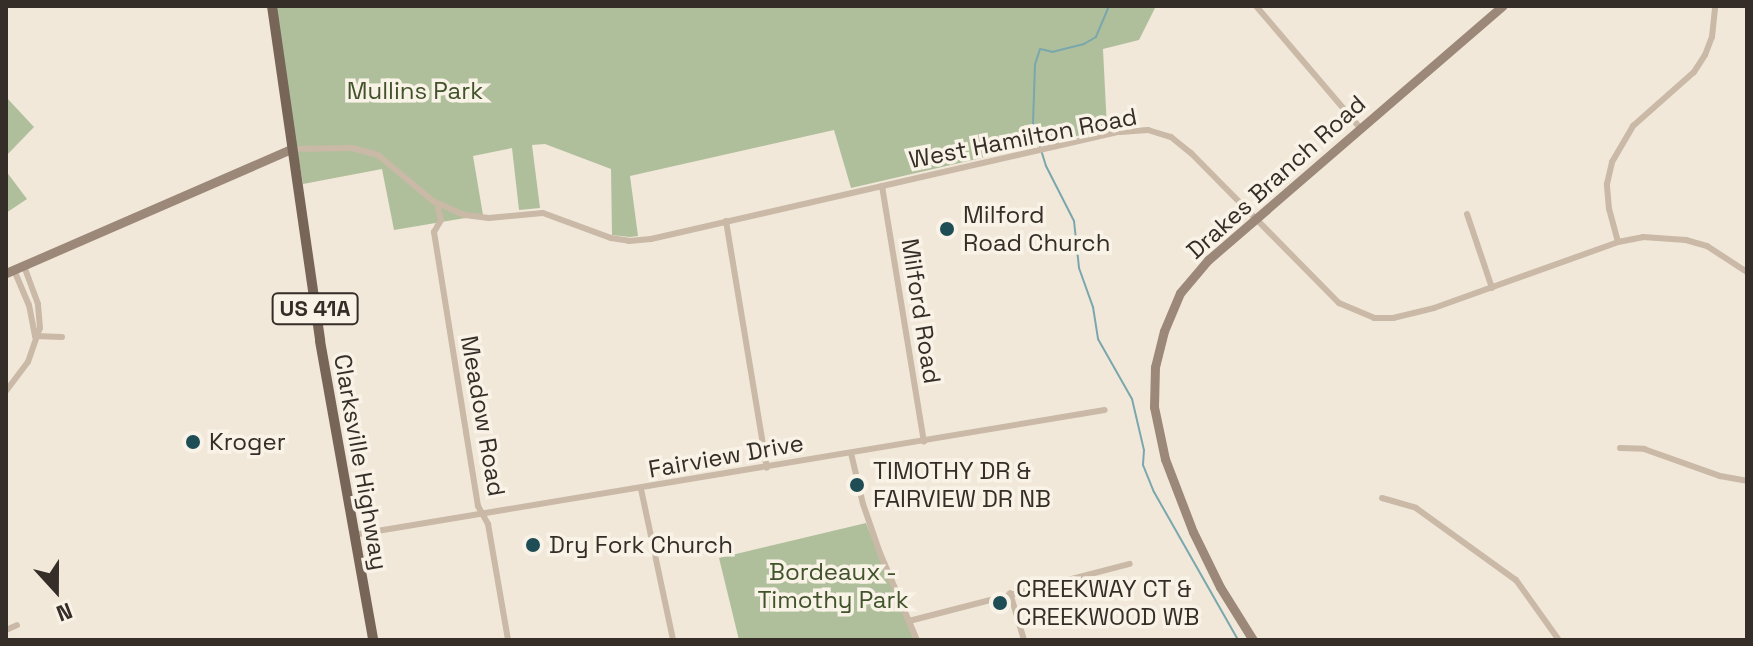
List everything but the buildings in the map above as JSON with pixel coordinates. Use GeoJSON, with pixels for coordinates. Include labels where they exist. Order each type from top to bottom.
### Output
{"type":"FeatureCollection","features":[{"type":"Feature","properties":{"kind":"main road","name":"Clarksville Highway"},"geometry":{"type":"LineString","coordinates":[[272,6],[291,149],[353,535],[373,640]]}},
{"type":"Feature","properties":{"kind":"street"},"geometry":{"type":"LineString","coordinates":[[1256,6],[1361,129]]}},
{"type":"Feature","properties":{"kind":"street"},"geometry":{"type":"LineString","coordinates":[[1263,13],[1271,6]]}},
{"type":"Feature","properties":{"kind":"street","name":"Drakes Branch Road"},"geometry":{"type":"LineString","coordinates":[[1253,640],[1220,587],[1176,495],[1154,407],[1154,380],[1164,331],[1180,293],[1208,260],[1502,6]]}},
{"type":"Feature","properties":{"kind":"street"},"geometry":{"type":"LineString","coordinates":[[1618,242],[1609,209],[1607,184],[1612,162],[1633,126],[1694,72],[1712,37],[1715,6]]}},
{"type":"Feature","properties":{"kind":"street","name":"West Hamilton Road"},"geometry":{"type":"LineString","coordinates":[[291,149],[352,148],[378,155],[433,201],[465,215],[489,218],[543,213],[611,238],[629,241],[1128,131],[1162,134],[1191,153],[1258,218],[1321,287],[1355,312],[1393,318],[1492,288],[1618,242],[1643,237],[1686,240],[1707,246],[1746,269]]}},
{"type":"Feature","properties":{"kind":"street"},"geometry":{"type":"LineString","coordinates":[[15,270],[291,149]]}},
{"type":"Feature","properties":{"kind":"street","name":"Milford Road"},"geometry":{"type":"LineString","coordinates":[[882,186],[924,442]]}},
{"type":"Feature","properties":{"kind":"street","name":"Meadow Road"},"geometry":{"type":"LineString","coordinates":[[433,201],[442,216],[434,232],[482,513],[488,524],[508,640]]}},
{"type":"Feature","properties":{"kind":"street"},"geometry":{"type":"LineString","coordinates":[[1467,214],[1492,288]]}},
{"type":"Feature","properties":{"kind":"street"},"geometry":{"type":"LineString","coordinates":[[726,221],[767,468]]}},
{"type":"Feature","properties":{"kind":"street"},"geometry":{"type":"LineString","coordinates":[[6,391],[28,362],[40,328],[35,294],[15,270]]}},
{"type":"Feature","properties":{"kind":"street"},"geometry":{"type":"LineString","coordinates":[[15,270],[27,297],[35,336]]}},
{"type":"Feature","properties":{"kind":"street"},"geometry":{"type":"LineString","coordinates":[[27,297],[35,294]]}},
{"type":"Feature","properties":{"kind":"street"},"geometry":{"type":"LineString","coordinates":[[35,336],[62,337]]}},
{"type":"Feature","properties":{"kind":"street","name":"Fairview Drive"},"geometry":{"type":"LineString","coordinates":[[353,535],[1105,410]]}},
{"type":"Feature","properties":{"kind":"street"},"geometry":{"type":"LineString","coordinates":[[1620,448],[1644,449],[1720,476],[1747,481]]}},
{"type":"Feature","properties":{"kind":"street"},"geometry":{"type":"LineString","coordinates":[[851,453],[875,539],[917,640]]}},
{"type":"Feature","properties":{"kind":"street"},"geometry":{"type":"LineString","coordinates":[[641,489],[673,640]]}},
{"type":"Feature","properties":{"kind":"street"},"geometry":{"type":"LineString","coordinates":[[1382,498],[1416,508],[1516,580],[1559,640]]}},
{"type":"Feature","properties":{"kind":"street"},"geometry":{"type":"LineString","coordinates":[[909,621],[1130,564]]}},
{"type":"Feature","properties":{"kind":"street"},"geometry":{"type":"LineString","coordinates":[[1010,593],[1024,640]]}},
{"type":"Feature","properties":{"kind":"street"},"geometry":{"type":"LineString","coordinates":[[6,630],[17,625]]}},
{"type":"Feature","properties":{"kind":"green space","name":"Mullins Park"},"geometry":{"type":"Polygon","coordinates":[[[273,6],[1156,6],[1139,40],[1103,49],[1107,129],[851,188],[834,130],[630,176],[638,236],[630,237],[612,235],[611,169],[545,144],[532,145],[540,208],[519,210],[512,148],[473,156],[483,215],[394,230],[382,169],[303,184],[273,6]]]}},
{"type":"Feature","properties":{"kind":"green space"},"geometry":{"type":"Polygon","coordinates":[[[6,97],[34,127],[6,156],[6,97]]]}},
{"type":"Feature","properties":{"kind":"green space"},"geometry":{"type":"Polygon","coordinates":[[[6,171],[27,199],[6,213],[6,171]]]}},
{"type":"Feature","properties":{"kind":"green space","name":"Bordeaux - Timothy Park"},"geometry":{"type":"Polygon","coordinates":[[[866,523],[914,640],[739,640],[719,558],[866,523]]]}},
{"type":"Feature","properties":{"kind":"waterway"},"geometry":{"type":"LineString","coordinates":[[1109,6],[1096,37],[1084,44],[1053,52],[1040,49],[1035,64],[1033,124],[1046,166],[1074,221],[1079,268],[1093,307],[1098,339],[1132,399],[1144,450],[1143,465],[1154,492],[1238,640]]}},
{"type":"Feature","properties":{"kind":"place","name":"Milford Road Church"},"geometry":{"type":"Point","coordinates":[947,229]}},
{"type":"Feature","properties":{"kind":"place","name":"Kroger"},"geometry":{"type":"Point","coordinates":[193,442]}},
{"type":"Feature","properties":{"kind":"place","name":"TIMOTHY DR & FAIRVIEW DR NB"},"geometry":{"type":"Point","coordinates":[857,485]}},
{"type":"Feature","properties":{"kind":"place","name":"Dry Fork Church"},"geometry":{"type":"Point","coordinates":[533,545]}},
{"type":"Feature","properties":{"kind":"place","name":"CREEKWAY CT & CREEKWOOD WB"},"geometry":{"type":"Point","coordinates":[1000,603]}}]}
